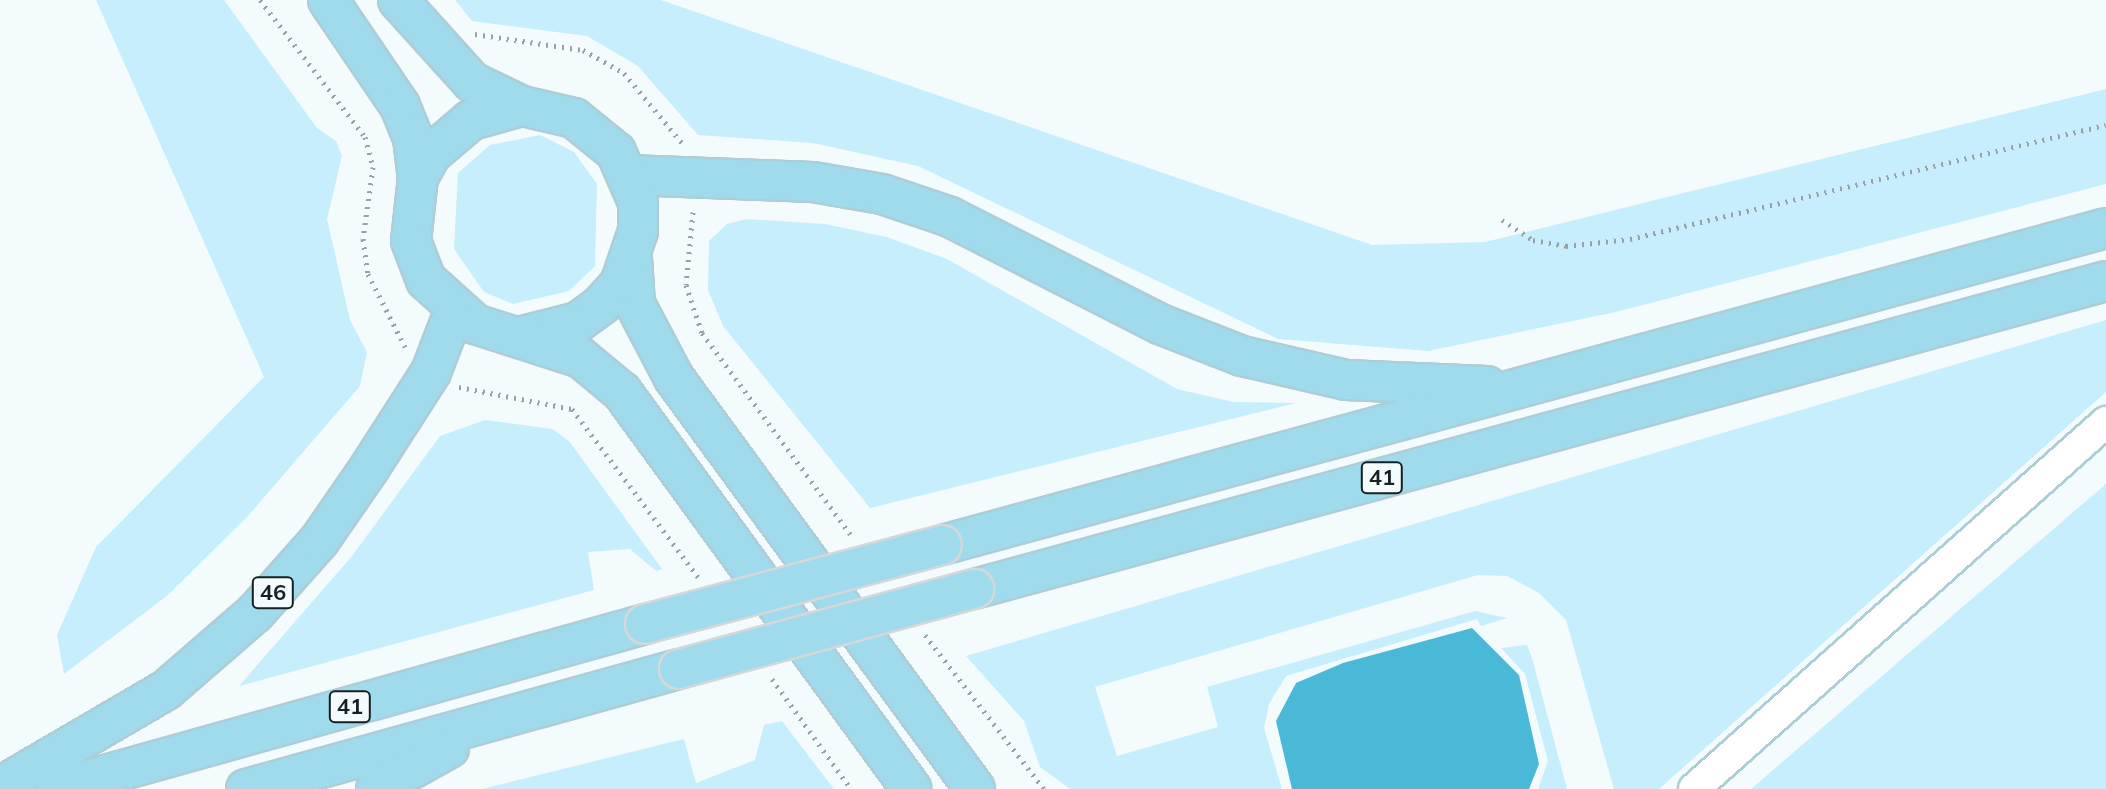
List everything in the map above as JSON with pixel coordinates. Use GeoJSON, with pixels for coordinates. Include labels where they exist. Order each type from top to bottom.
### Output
{"type":"FeatureCollection","features":[{"type":"Feature","properties":{"kind":"main road"},"geometry":{"type":"LineString","coordinates":[[328,0],[400,106],[413,138],[418,177],[411,241],[426,280],[454,312],[498,333],[523,336],[581,358],[622,392],[911,789]]}},
{"type":"Feature","properties":{"kind":"main road"},"geometry":{"type":"LineString","coordinates":[[398,0],[472,82],[522,106],[574,118],[597,133],[629,175],[638,202],[632,258],[635,304],[674,378],[975,789]]}},
{"type":"Feature","properties":{"kind":"main road"},"geometry":{"type":"LineString","coordinates":[[418,177],[431,154],[471,120],[522,106]]}},
{"type":"Feature","properties":{"kind":"main road"},"geometry":{"type":"LineString","coordinates":[[629,175],[692,182],[813,182],[882,194],[950,217],[1160,324],[1242,356],[1346,380],[1523,387]]}},
{"type":"Feature","properties":{"kind":"main road","name":"41"},"geometry":{"type":"LineString","coordinates":[[55,789],[645,624],[2106,228]]}},
{"type":"Feature","properties":{"kind":"main road"},"geometry":{"type":"LineString","coordinates":[[523,336],[578,322],[620,284],[632,258]]}},
{"type":"Feature","properties":{"kind":"main road","name":"41"},"geometry":{"type":"LineString","coordinates":[[246,789],[2106,281]]}},
{"type":"Feature","properties":{"kind":"main road","name":"46"},"geometry":{"type":"LineString","coordinates":[[0,787],[166,690],[255,613],[319,541],[431,372],[454,312]]}},
{"type":"Feature","properties":{"kind":"main road"},"geometry":{"type":"LineString","coordinates":[[376,789],[496,721]]}},
{"type":"Feature","properties":{"kind":"lane"},"geometry":{"type":"LineString","coordinates":[[1694,789],[2106,422]]}},
{"type":"Feature","properties":{"kind":"path"},"geometry":{"type":"LineString","coordinates":[[260,0],[365,137],[373,167],[364,211],[368,274],[407,356],[431,372],[503,400],[572,409],[702,582]]}},
{"type":"Feature","properties":{"kind":"path"},"geometry":{"type":"LineString","coordinates":[[461,26],[474,34],[583,50],[624,73],[654,102],[690,154],[692,182],[686,285],[702,333],[854,539]]}},
{"type":"Feature","properties":{"kind":"path"},"geometry":{"type":"LineString","coordinates":[[1502,220],[1533,240],[1566,246],[1630,239],[2106,125]]}},
{"type":"Feature","properties":{"kind":"path"},"geometry":{"type":"LineString","coordinates":[[920,628],[1044,789]]}},
{"type":"Feature","properties":{"kind":"path"},"geometry":{"type":"LineString","coordinates":[[767,673],[851,789]]}},
{"type":"Feature","properties":{"kind":"shaded area"},"geometry":{"type":"Polygon","coordinates":[[[96,0],[224,0],[317,128],[336,141],[342,156],[327,219],[350,320],[367,352],[360,386],[247,517],[168,595],[64,674],[57,635],[96,547],[264,377],[96,0]]]}},
{"type":"Feature","properties":{"kind":"shaded area"},"geometry":{"type":"Polygon","coordinates":[[[455,0],[661,0],[1372,245],[1485,242],[2106,89],[2106,184],[1616,312],[1428,351],[1278,339],[918,166],[813,143],[698,135],[638,66],[587,36],[472,21],[455,0]]]}},
{"type":"Feature","properties":{"kind":"shaded area"},"geometry":{"type":"Polygon","coordinates":[[[540,135],[574,152],[597,184],[595,266],[569,291],[513,304],[484,292],[454,249],[458,173],[490,145],[540,135]]]}},
{"type":"Feature","properties":{"kind":"shaded area"},"geometry":{"type":"Polygon","coordinates":[[[746,219],[825,224],[887,237],[947,259],[1177,389],[1233,402],[1296,403],[870,508],[723,326],[708,290],[709,241],[727,224],[746,219]]]}},
{"type":"Feature","properties":{"kind":"shaded area"},"geometry":{"type":"Polygon","coordinates":[[[2106,320],[2106,392],[1659,789],[1614,789],[1566,620],[1539,593],[1507,576],[1478,575],[1095,687],[1117,756],[1218,727],[1207,687],[1475,611],[1507,618],[1481,626],[1477,619],[1286,676],[1269,704],[1264,728],[1282,789],[1070,789],[1040,767],[1024,721],[966,656],[2106,320]]]}},
{"type":"Feature","properties":{"kind":"shaded area"},"geometry":{"type":"Polygon","coordinates":[[[485,420],[552,429],[569,441],[662,569],[656,571],[630,549],[588,552],[594,590],[239,686],[352,556],[440,436],[485,420]]]}},
{"type":"Feature","properties":{"kind":"shaded area"},"geometry":{"type":"Polygon","coordinates":[[[2106,484],[2106,789],[1751,789],[1903,658],[2106,484]]]}},
{"type":"Feature","properties":{"kind":"shaded area"},"geometry":{"type":"Polygon","coordinates":[[[1527,645],[1567,789],[1538,789],[1548,761],[1525,674],[1501,648],[1527,645]]]}},
{"type":"Feature","properties":{"kind":"shaded area"},"geometry":{"type":"Polygon","coordinates":[[[782,721],[834,789],[482,789],[684,739],[696,783],[755,760],[764,725],[782,721]]]}},
{"type":"Feature","properties":{"kind":"water"},"geometry":{"type":"Polygon","coordinates":[[[1472,628],[1519,675],[1539,764],[1529,789],[1292,789],[1276,721],[1296,683],[1343,663],[1472,628]]]}}]}
